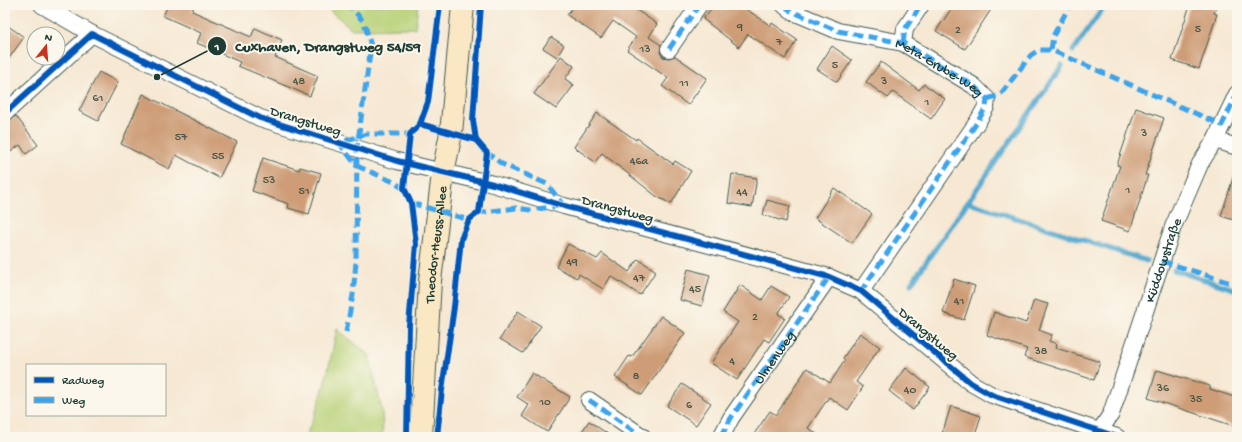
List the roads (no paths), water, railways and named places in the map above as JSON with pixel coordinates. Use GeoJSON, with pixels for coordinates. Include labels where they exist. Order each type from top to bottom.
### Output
{"type":"FeatureCollection","features":[{"type":"Feature","properties":{"kind":"street","name":"Drangstweg"},"geometry":{"type":"LineString","coordinates":[[42,5],[92,34],[260,118],[443,173],[493,184],[572,208],[829,277],[861,291],[971,383],[992,395],[1099,434],[1117,437]]}},
{"type":"Feature","properties":{"kind":"street","name":"Theodor-Heuss-Allee"},"geometry":{"type":"LineString","coordinates":[[421,437],[430,280],[443,173],[452,133],[463,5]]}},
{"type":"Feature","properties":{"kind":"street"},"geometry":{"type":"LineString","coordinates":[[669,49],[699,5]]}},
{"type":"Feature","properties":{"kind":"street","name":"Meta-Grube-Weg"},"geometry":{"type":"LineString","coordinates":[[784,5],[791,11],[838,31],[903,43],[974,86],[987,99],[986,107],[861,291]]}},
{"type":"Feature","properties":{"kind":"street"},"geometry":{"type":"LineString","coordinates":[[903,43],[905,29],[921,5]]}},
{"type":"Feature","properties":{"kind":"street"},"geometry":{"type":"LineString","coordinates":[[5,113],[92,34]]}},
{"type":"Feature","properties":{"kind":"street","name":"Küddowstraße"},"geometry":{"type":"LineString","coordinates":[[1099,434],[1111,414],[1173,227],[1200,164],[1215,140],[1237,94]]}},
{"type":"Feature","properties":{"kind":"street"},"geometry":{"type":"LineString","coordinates":[[1215,140],[1237,147]]}},
{"type":"Feature","properties":{"kind":"street","name":"Ulmenweg"},"geometry":{"type":"LineString","coordinates":[[721,437],[731,418],[829,277]]}},
{"type":"Feature","properties":{"kind":"street"},"geometry":{"type":"LineString","coordinates":[[590,400],[643,437]]}},
{"type":"Feature","properties":{"kind":"waterway"},"geometry":{"type":"LineString","coordinates":[[1073,51],[1105,5]]}},
{"type":"Feature","properties":{"kind":"waterway"},"geometry":{"type":"LineString","coordinates":[[911,284],[1062,66]]}},
{"type":"Feature","properties":{"kind":"waterway"},"geometry":{"type":"LineString","coordinates":[[967,202],[1147,261]]}},
{"type":"Feature","properties":{"kind":"waterway"},"geometry":{"type":"LineString","coordinates":[[1174,270],[1237,290]]}},
{"type":"Feature","properties":{"kind":"place","name":"Cuxhaven, Drangstweg 54/59"},"geometry":{"type":"Point","coordinates":[157,77]}}]}
